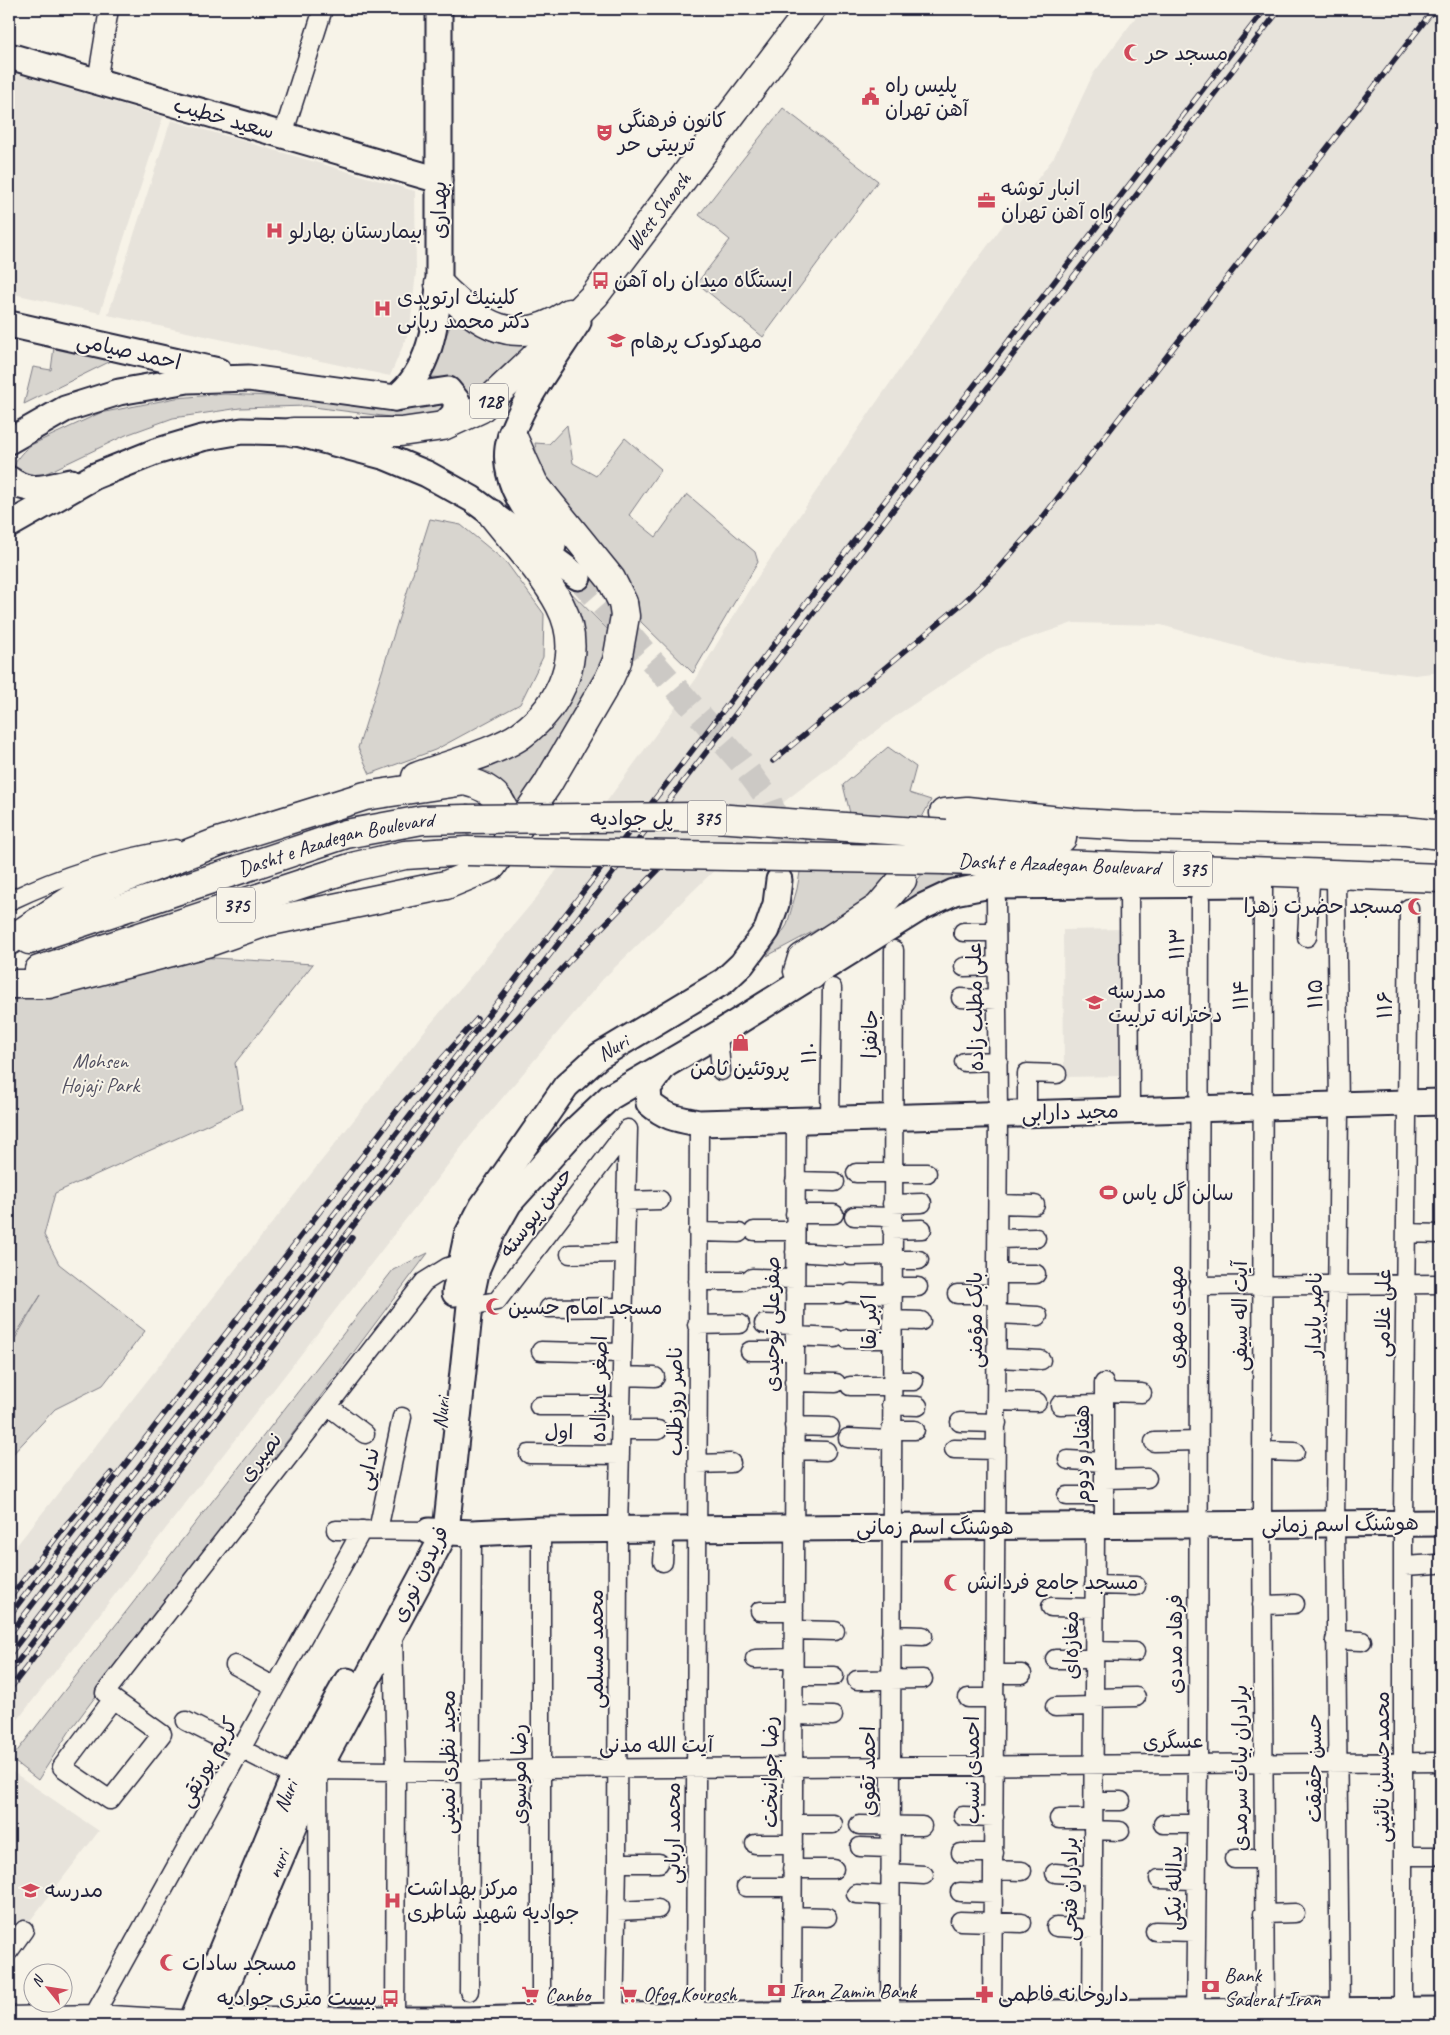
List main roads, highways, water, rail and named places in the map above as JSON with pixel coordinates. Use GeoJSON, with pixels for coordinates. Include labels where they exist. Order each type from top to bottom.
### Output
{"type":"FeatureCollection","features":[{"type":"Feature","properties":{"kind":"main road","name":"بهداری"},"geometry":{"type":"LineString","coordinates":[[395,398],[409,387],[417,374],[433,334],[439,284],[439,9]]}},
{"type":"Feature","properties":{"kind":"main road","name":"West Shoosh"},"geometry":{"type":"LineString","coordinates":[[595,295],[811,9]]}},
{"type":"Feature","properties":{"kind":"main road","name":"سعید خطیب"},"geometry":{"type":"LineString","coordinates":[[9,56],[439,180]]}},
{"type":"Feature","properties":{"kind":"main road"},"geometry":{"type":"LineString","coordinates":[[439,284],[471,315],[503,330],[525,332],[553,324],[595,295]]}},
{"type":"Feature","properties":{"kind":"main road"},"geometry":{"type":"LineString","coordinates":[[9,525],[95,476],[154,452],[202,438],[242,431],[293,432],[386,457],[427,474],[472,498],[539,546],[578,577],[532,520],[518,496],[510,474],[508,449],[520,413],[595,295]]}},
{"type":"Feature","properties":{"kind":"main road","name":"128"},"geometry":{"type":"LineString","coordinates":[[293,432],[400,432],[443,426],[480,409],[531,361],[595,295]]}},
{"type":"Feature","properties":{"kind":"main road","name":"احمد صیامی"},"geometry":{"type":"LineString","coordinates":[[9,326],[250,378]]}},
{"type":"Feature","properties":{"kind":"main road"},"geometry":{"type":"LineString","coordinates":[[9,454],[19,435],[65,409],[120,392],[188,380],[250,378],[395,398],[448,390],[457,401],[455,413],[443,426]]}},
{"type":"Feature","properties":{"kind":"main road"},"geometry":{"type":"LineString","coordinates":[[9,982],[49,984],[206,944],[266,922],[446,885],[492,866],[547,784],[609,679],[617,661],[625,616],[623,603],[606,572],[534,484],[512,435]]}},
{"type":"Feature","properties":{"kind":"main road"},"geometry":{"type":"LineString","coordinates":[[9,479],[20,488],[35,489],[95,476]]}},
{"type":"Feature","properties":{"kind":"main road"},"geometry":{"type":"LineString","coordinates":[[9,941],[74,898],[218,842],[365,796],[495,747],[520,735],[547,712],[565,682],[570,664],[570,639],[561,606],[542,578],[492,514]]}},
{"type":"Feature","properties":{"kind":"main road"},"geometry":{"type":"LineString","coordinates":[[365,796],[465,781],[480,784],[494,793],[504,808],[509,824],[508,842],[492,866]]}},
{"type":"Feature","properties":{"kind":"main road"},"geometry":{"type":"LineString","coordinates":[[945,835],[968,811],[1079,823],[1134,826],[1406,831],[1441,835]]}},
{"type":"Feature","properties":{"kind":"main road","name":"پل جوادیه"},"geometry":{"type":"LineString","coordinates":[[466,819],[701,817],[945,835]]}},
{"type":"Feature","properties":{"kind":"main road","name":"Dasht e Azadegan Boulevard"},"geometry":{"type":"LineString","coordinates":[[9,947],[346,834],[422,820],[466,819]]}},
{"type":"Feature","properties":{"kind":"main road","name":"پل جوادیه"},"geometry":{"type":"LineString","coordinates":[[467,851],[945,835]]}},
{"type":"Feature","properties":{"kind":"main road","name":"Dasht e Azadegan Boulevard"},"geometry":{"type":"LineString","coordinates":[[945,835],[1127,841],[1441,842]]}},
{"type":"Feature","properties":{"kind":"main road","name":"Dasht e Azadegan Boulevard"},"geometry":{"type":"LineString","coordinates":[[945,835],[1441,880]]}},
{"type":"Feature","properties":{"kind":"main road","name":"Dasht e Azadegan Boulevard"},"geometry":{"type":"LineString","coordinates":[[9,982],[364,864],[405,855],[467,851]]}},
{"type":"Feature","properties":{"kind":"main road","name":"Nuri"},"geometry":{"type":"LineString","coordinates":[[206,2023],[294,1776],[437,1531],[454,1298],[469,1266],[468,1236],[482,1207],[566,1086],[599,1056],[620,1046],[724,981],[742,964],[767,930],[776,904],[779,880]]}},
{"type":"Feature","properties":{"kind":"main road"},"geometry":{"type":"LineString","coordinates":[[822,981],[801,974],[798,971],[802,958],[878,908],[902,880]]}},
{"type":"Feature","properties":{"kind":"main road","name":"Nuri"},"geometry":{"type":"LineString","coordinates":[[509,1203],[596,1109],[610,1097],[718,1034],[822,981],[922,907],[954,892],[991,893],[1130,885],[1441,880]]}},
{"type":"Feature","properties":{"kind":"main road"},"geometry":{"type":"LineString","coordinates":[[509,1203],[528,1158],[565,1104],[583,1082],[620,1046]]}},
{"type":"Feature","properties":{"kind":"main road","name":"مجید دارابی"},"geometry":{"type":"LineString","coordinates":[[664,1066],[648,1088],[649,1103],[661,1114],[671,1118],[699,1123],[1441,1102]]}},
{"type":"Feature","properties":{"kind":"main road","name":"فریدون نوری"},"geometry":{"type":"LineString","coordinates":[[393,1630],[437,1531],[469,1306],[469,1266],[493,1231],[509,1203]]}},
{"type":"Feature","properties":{"kind":"main road","name":"هوشنگ اسم زمانی"},"geometry":{"type":"LineString","coordinates":[[437,1531],[472,1533],[541,1530],[1441,1523]]}},
{"type":"Feature","properties":{"kind":"main road","name":"nuri"},"geometry":{"type":"LineString","coordinates":[[206,2023],[318,1770],[393,1630]]}},
{"type":"Feature","properties":{"kind":"main road"},"geometry":{"type":"LineString","coordinates":[[206,2023],[496,2022],[541,2018],[614,2021],[695,2017],[725,2021],[805,2019],[890,2021],[1194,2019],[1265,2012],[1403,2018],[1441,2010]]}},
{"type":"Feature","properties":{"kind":"tunnel"},"geometry":{"type":"LineString","coordinates":[[578,577],[741,762],[769,800],[784,846],[780,877]]}},
{"type":"Feature","properties":{"kind":"railway"},"geometry":{"type":"LineString","coordinates":[[9,1635],[1265,9]]}},
{"type":"Feature","properties":{"kind":"railway"},"geometry":{"type":"LineString","coordinates":[[9,1655],[1280,9]]}},
{"type":"Feature","properties":{"kind":"railway"},"geometry":{"type":"LineString","coordinates":[[773,761],[964,602],[995,572],[1040,521],[1434,9]]}},
{"type":"Feature","properties":{"kind":"railway"},"geometry":{"type":"LineString","coordinates":[[9,1673],[490,1048],[570,960],[665,863],[686,845]]}},
{"type":"Feature","properties":{"kind":"railway"},"geometry":{"type":"LineString","coordinates":[[9,1616],[403,1103],[477,1019]]}},
{"type":"Feature","properties":{"kind":"railway"},"geometry":{"type":"LineString","coordinates":[[9,1690],[308,1302],[352,1238]]}},
{"type":"Feature","properties":{"kind":"railway"},"geometry":{"type":"LineString","coordinates":[[9,1599],[65,1526],[111,1473]]}},
{"type":"Feature","properties":{"kind":"place","name":"مسجد حر"},"geometry":{"type":"Point","coordinates":[1132,53]}},
{"type":"Feature","properties":{"kind":"place","name":"پلیس راه آهن تهران"},"geometry":{"type":"Point","coordinates":[871,97]}},
{"type":"Feature","properties":{"kind":"place","name":"کانون فرهنگی تربیتی حر"},"geometry":{"type":"Point","coordinates":[604,132]}},
{"type":"Feature","properties":{"kind":"place","name":"انبار توشه راه آهن تهران"},"geometry":{"type":"Point","coordinates":[987,200]}},
{"type":"Feature","properties":{"kind":"place","name":"بیمارستان بهارلو"},"geometry":{"type":"Point","coordinates":[275,231]}},
{"type":"Feature","properties":{"kind":"place","name":"ایستگاه میدان راه آهن"},"geometry":{"type":"Point","coordinates":[600,280]}},
{"type":"Feature","properties":{"kind":"place","name":"كلينيك ارتوپدى دكتر محمد ربانى"},"geometry":{"type":"Point","coordinates":[383,309]}},
{"type":"Feature","properties":{"kind":"place","name":"مهدکودک پرهام"},"geometry":{"type":"Point","coordinates":[616,341]}},
{"type":"Feature","properties":{"kind":"place","name":"مسجد حضرت زهرا"},"geometry":{"type":"Point","coordinates":[1417,906]}},
{"type":"Feature","properties":{"kind":"place","name":"مدرسه دخترانه تربیت"},"geometry":{"type":"Point","coordinates":[1094,1003]}},
{"type":"Feature","properties":{"kind":"place","name":"پروتئین ثامن"},"geometry":{"type":"Point","coordinates":[740,1043]}},
{"type":"Feature","properties":{"kind":"place","name":"سالن گل یاس"},"geometry":{"type":"Point","coordinates":[1108,1193]}},
{"type":"Feature","properties":{"kind":"place","name":"مسجد امام حسین"},"geometry":{"type":"Point","coordinates":[494,1307]}},
{"type":"Feature","properties":{"kind":"place","name":"مسجد جامع فردانش"},"geometry":{"type":"Point","coordinates":[953,1582]}},
{"type":"Feature","properties":{"kind":"place","name":"مدرسه"},"geometry":{"type":"Point","coordinates":[31,1890]}},
{"type":"Feature","properties":{"kind":"place","name":"مرکز بهداشت جوادیه شهید شاطری"},"geometry":{"type":"Point","coordinates":[393,1900]}},
{"type":"Feature","properties":{"kind":"place","name":"مسجد سادات"},"geometry":{"type":"Point","coordinates":[168,1963]}},
{"type":"Feature","properties":{"kind":"place","name":"Bank Saderat Iran"},"geometry":{"type":"Point","coordinates":[1210,1987]}},
{"type":"Feature","properties":{"kind":"place","name":"Iran Zamin Bank"},"geometry":{"type":"Point","coordinates":[776,1991]}},
{"type":"Feature","properties":{"kind":"place","name":"Ofoq Kourosh"},"geometry":{"type":"Point","coordinates":[629,1994]}},
{"type":"Feature","properties":{"kind":"place","name":"داروخانه فاطمی"},"geometry":{"type":"Point","coordinates":[984,1994]}},
{"type":"Feature","properties":{"kind":"place","name":"Canbo"},"geometry":{"type":"Point","coordinates":[531,1995]}},
{"type":"Feature","properties":{"kind":"place","name":"بیست متری جوادیه"},"geometry":{"type":"Point","coordinates":[391,1998]}},
{"type":"Feature","properties":{"kind":"park label","name":"Mohsen Hojaji Park"},"geometry":{"type":"Point","coordinates":[100,1073]}}]}
